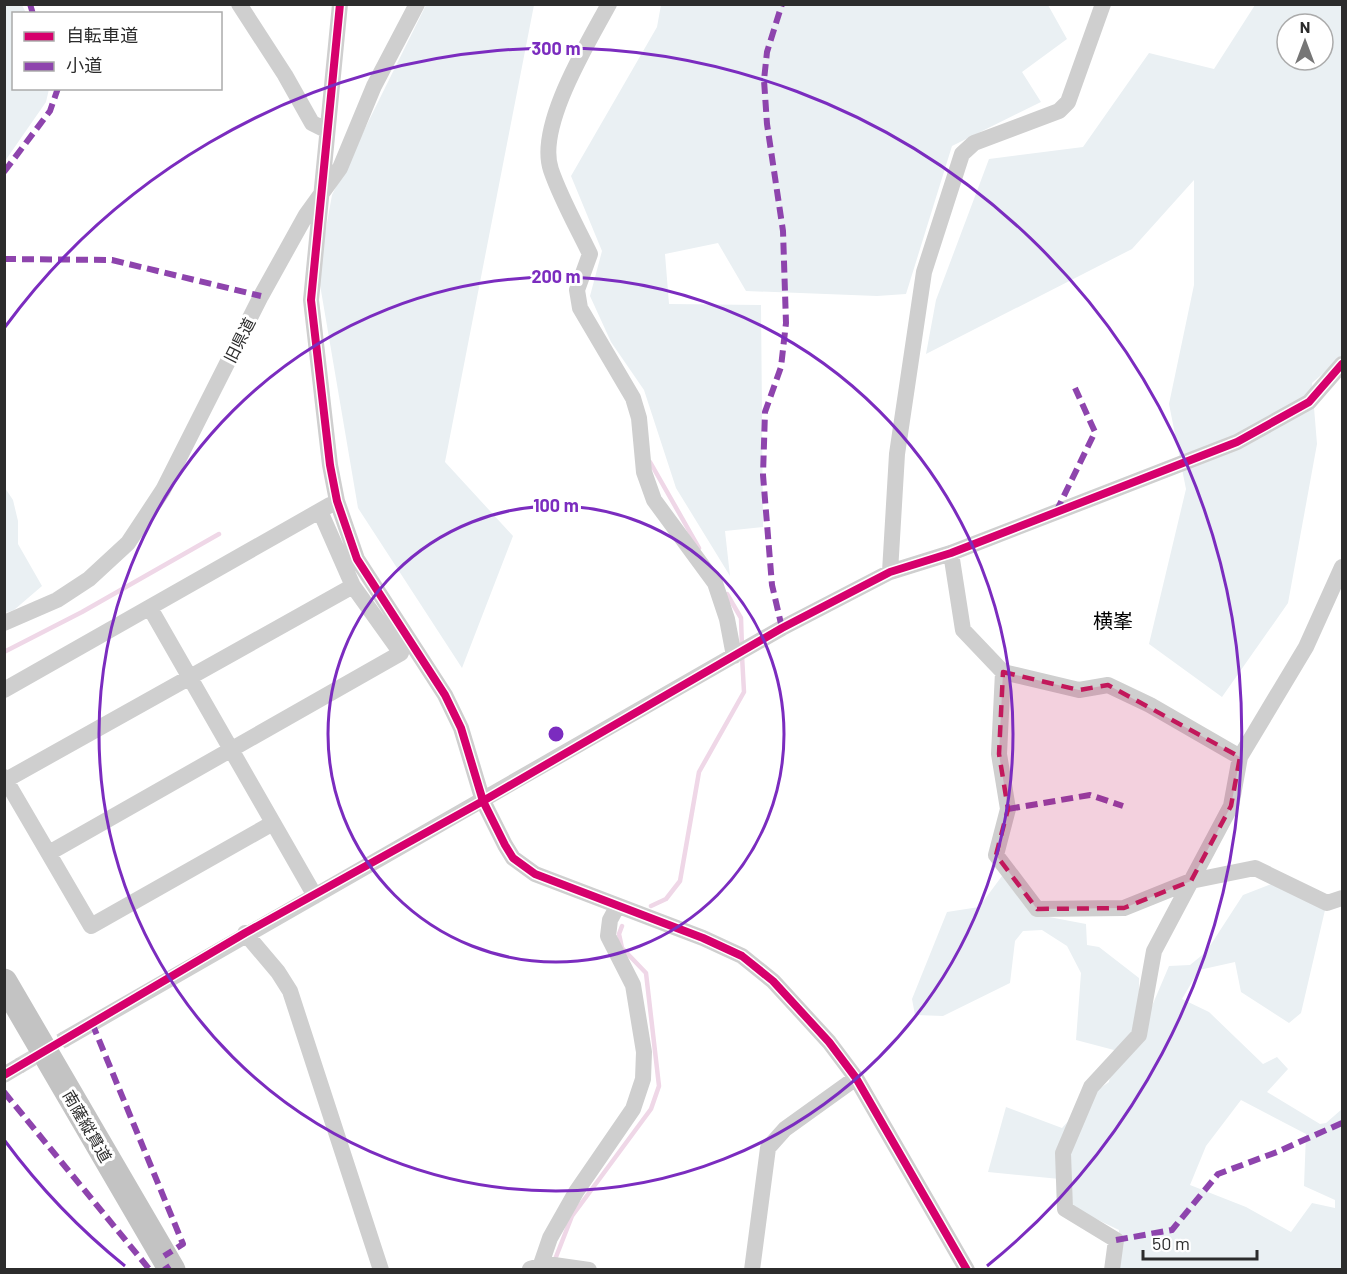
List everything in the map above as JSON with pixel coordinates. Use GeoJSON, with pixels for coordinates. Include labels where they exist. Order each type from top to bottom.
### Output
{"type":"FeatureCollection","features":[{"type":"Feature","properties":{"kind":"main road","name":"南薩縦貫道"},"geometry":{"type":"LineString","coordinates":[[4,982],[172,1269]]}},
{"type":"Feature","properties":{"kind":"street"},"geometry":{"type":"LineString","coordinates":[[239,4],[285,75],[312,123],[326,130]]}},
{"type":"Feature","properties":{"kind":"street"},"geometry":{"type":"LineString","coordinates":[[340,4],[311,300],[330,465],[338,501],[357,559],[445,695],[461,728],[483,801],[505,845],[524,867],[535,874],[703,938],[742,956],[773,981],[829,1042],[856,1077],[967,1269]]}},
{"type":"Feature","properties":{"kind":"street","name":"旧県道"},"geometry":{"type":"LineString","coordinates":[[4,623],[57,600],[89,579],[128,543],[163,490],[261,296],[321,195],[340,168],[374,86],[417,4]]}},
{"type":"Feature","properties":{"kind":"street"},"geometry":{"type":"LineString","coordinates":[[609,4],[584,50],[550,130],[550,168],[590,254],[577,290],[580,308],[633,398],[639,418],[644,472],[654,500],[715,583],[741,652]]}},
{"type":"Feature","properties":{"kind":"street"},"geometry":{"type":"LineString","coordinates":[[890,572],[897,454],[924,272],[962,154],[974,143],[1059,111],[1068,102],[1103,4]]}},
{"type":"Feature","properties":{"kind":"street"},"geometry":{"type":"LineString","coordinates":[[65,1038],[782,628],[890,572],[951,554],[1257,433],[1309,402],[1342,364]]}},
{"type":"Feature","properties":{"kind":"street"},"geometry":{"type":"LineString","coordinates":[[4,690],[338,501]]}},
{"type":"Feature","properties":{"kind":"street"},"geometry":{"type":"LineString","coordinates":[[49,853],[400,653],[353,586],[320,511]]}},
{"type":"Feature","properties":{"kind":"street"},"geometry":{"type":"LineString","coordinates":[[951,554],[963,630],[1003,672],[1079,690],[1108,685],[1150,705],[1240,757]]}},
{"type":"Feature","properties":{"kind":"street"},"geometry":{"type":"LineString","coordinates":[[1112,1269],[1116,1240],[1065,1209],[1063,1154],[1091,1087],[1139,1035],[1154,951],[1231,806],[1240,757],[1306,647],[1342,567]]}},
{"type":"Feature","properties":{"kind":"street"},"geometry":{"type":"LineString","coordinates":[[273,823],[91,926],[5,779],[353,586]]}},
{"type":"Feature","properties":{"kind":"street"},"geometry":{"type":"LineString","coordinates":[[150,608],[315,896]]}},
{"type":"Feature","properties":{"kind":"street"},"geometry":{"type":"LineString","coordinates":[[1003,672],[999,754],[1008,809],[996,855],[1037,909],[1124,908],[1191,881],[1255,868],[1327,903],[1342,898]]}},
{"type":"Feature","properties":{"kind":"street"},"geometry":{"type":"LineString","coordinates":[[588,1269],[543,1267],[550,1238],[576,1192],[633,1109],[643,1079],[644,1052],[633,985],[608,936],[610,920],[617,907]]}},
{"type":"Feature","properties":{"kind":"street"},"geometry":{"type":"LineString","coordinates":[[245,933],[290,991],[381,1269]]}},
{"type":"Feature","properties":{"kind":"street"},"geometry":{"type":"LineString","coordinates":[[752,1269],[768,1148],[785,1129],[856,1077]]}},
{"type":"Feature","properties":{"kind":"highlighted area"},"geometry":{"type":"Polygon","coordinates":[[[1003,672],[1079,690],[1108,685],[1240,757],[1231,806],[1191,881],[1124,908],[1037,909],[996,855],[1008,809],[999,754],[1003,672]]]}},
{"type":"Feature","properties":{"kind":"shaded area"},"geometry":{"type":"Polygon","coordinates":[[[22,5],[26,12],[12,12],[12,90],[49,90],[46,102],[5,161],[5,6],[22,5]]]}},
{"type":"Feature","properties":{"kind":"shaded area"},"geometry":{"type":"Polygon","coordinates":[[[426,5],[534,5],[445,462],[513,536],[462,668],[358,508],[318,273],[332,195],[426,5]]]}},
{"type":"Feature","properties":{"kind":"shaded area"},"geometry":{"type":"Polygon","coordinates":[[[661,5],[1048,5],[1067,39],[1022,72],[1041,102],[952,146],[906,294],[877,296],[746,291],[718,243],[665,254],[669,304],[761,305],[763,527],[725,531],[730,576],[676,488],[644,390],[611,342],[590,296],[602,251],[571,176],[657,27],[661,5]]]}},
{"type":"Feature","properties":{"kind":"shaded area"},"geometry":{"type":"Polygon","coordinates":[[[1255,5],[1342,5],[1342,357],[1312,383],[1317,444],[1288,603],[1222,697],[1149,644],[1186,489],[1169,404],[1194,285],[1194,180],[1132,249],[926,354],[936,300],[989,159],[1083,147],[1149,53],[1214,69],[1255,5]]]}},
{"type":"Feature","properties":{"kind":"shaded area"},"geometry":{"type":"Polygon","coordinates":[[[5,488],[13,500],[18,521],[18,544],[42,586],[14,610],[5,613],[5,488]]]}},
{"type":"Feature","properties":{"kind":"shaded area"},"geometry":{"type":"Polygon","coordinates":[[[1002,876],[1049,917],[1086,924],[1087,945],[1099,947],[1139,978],[1139,1002],[1152,1006],[1169,966],[1190,965],[1206,952],[1243,895],[1274,883],[1325,910],[1301,1013],[1289,1023],[1241,992],[1235,962],[1199,970],[1182,999],[1209,1012],[1263,1064],[1277,1057],[1288,1069],[1267,1092],[1320,1124],[1326,1123],[1342,1109],[1342,1269],[1120,1269],[1119,1230],[1071,1207],[1070,1180],[988,1172],[1006,1107],[1062,1128],[1096,1091],[1109,1082],[1114,1050],[1076,1040],[1081,973],[1067,946],[1042,930],[1023,931],[1015,941],[1010,983],[943,1016],[915,1015],[912,999],[947,912],[979,907],[1002,876]],[[1241,1100],[1206,1146],[1190,1185],[1246,1207],[1291,1232],[1312,1203],[1335,1208],[1335,1200],[1304,1186],[1306,1134],[1241,1100]]]}},
{"type":"Feature","properties":{"kind":"waterway"},"geometry":{"type":"LineString","coordinates":[[650,462],[699,548]]}},
{"type":"Feature","properties":{"kind":"waterway"},"geometry":{"type":"LineString","coordinates":[[4,652],[82,612],[219,534]]}},
{"type":"Feature","properties":{"kind":"waterway"},"geometry":{"type":"LineString","coordinates":[[727,594],[741,618],[742,648]]}},
{"type":"Feature","properties":{"kind":"waterway"},"geometry":{"type":"LineString","coordinates":[[651,906],[666,899],[680,881],[699,772],[744,692],[742,656]]}},
{"type":"Feature","properties":{"kind":"waterway"},"geometry":{"type":"LineString","coordinates":[[554,1262],[572,1216],[651,1109],[659,1086],[646,973],[622,948],[619,934],[622,926]]}},
{"type":"Feature","properties":{"kind":"tunnel"},"geometry":{"type":"LineString","coordinates":[[19,1066],[65,1039]]}},
{"type":"Feature","properties":{"kind":"marked path"},"geometry":{"type":"LineString","coordinates":[[30,4],[32,12]]}},
{"type":"Feature","properties":{"kind":"marked path"},"geometry":{"type":"LineString","coordinates":[[782,4],[767,52],[764,80],[767,124],[783,231],[786,323],[781,367],[765,412],[763,475],[772,585],[782,628]]}},
{"type":"Feature","properties":{"kind":"marked path"},"geometry":{"type":"LineString","coordinates":[[4,172],[50,111],[57,90]]}},
{"type":"Feature","properties":{"kind":"marked path"},"geometry":{"type":"LineString","coordinates":[[4,259],[112,260],[261,296]]}},
{"type":"Feature","properties":{"kind":"marked path"},"geometry":{"type":"LineString","coordinates":[[1056,512],[1095,432],[1075,388]]}},
{"type":"Feature","properties":{"kind":"marked path"},"geometry":{"type":"LineString","coordinates":[[1008,809],[1090,795],[1123,806]]}},
{"type":"Feature","properties":{"kind":"marked path"},"geometry":{"type":"LineString","coordinates":[[92,1023],[183,1244],[164,1256]]}},
{"type":"Feature","properties":{"kind":"marked path"},"geometry":{"type":"LineString","coordinates":[[4,1092],[150,1270]]}},
{"type":"Feature","properties":{"kind":"marked path"},"geometry":{"type":"LineString","coordinates":[[1116,1240],[1172,1230],[1218,1174],[1277,1152],[1342,1123]]}},
{"type":"Feature","properties":{"kind":"marked path"},"geometry":{"type":"LineString","coordinates":[[164,1270],[170,1266]]}},
{"type":"Feature","properties":{"kind":"cycle path"},"geometry":{"type":"LineString","coordinates":[[340,4],[311,300],[330,465],[337,501],[357,559],[445,695],[461,728],[483,801],[513,858],[535,874],[703,938],[742,956],[773,981],[829,1042],[856,1078],[967,1270]]}},
{"type":"Feature","properties":{"kind":"cycle path"},"geometry":{"type":"LineString","coordinates":[[4,1075],[245,933],[483,801],[782,628],[890,572],[951,553],[1237,442],[1309,402],[1342,364]]}},
{"type":"Feature","properties":{"kind":"district","name":"横峯"},"geometry":{"type":"Point","coordinates":[1113,620]}}]}
